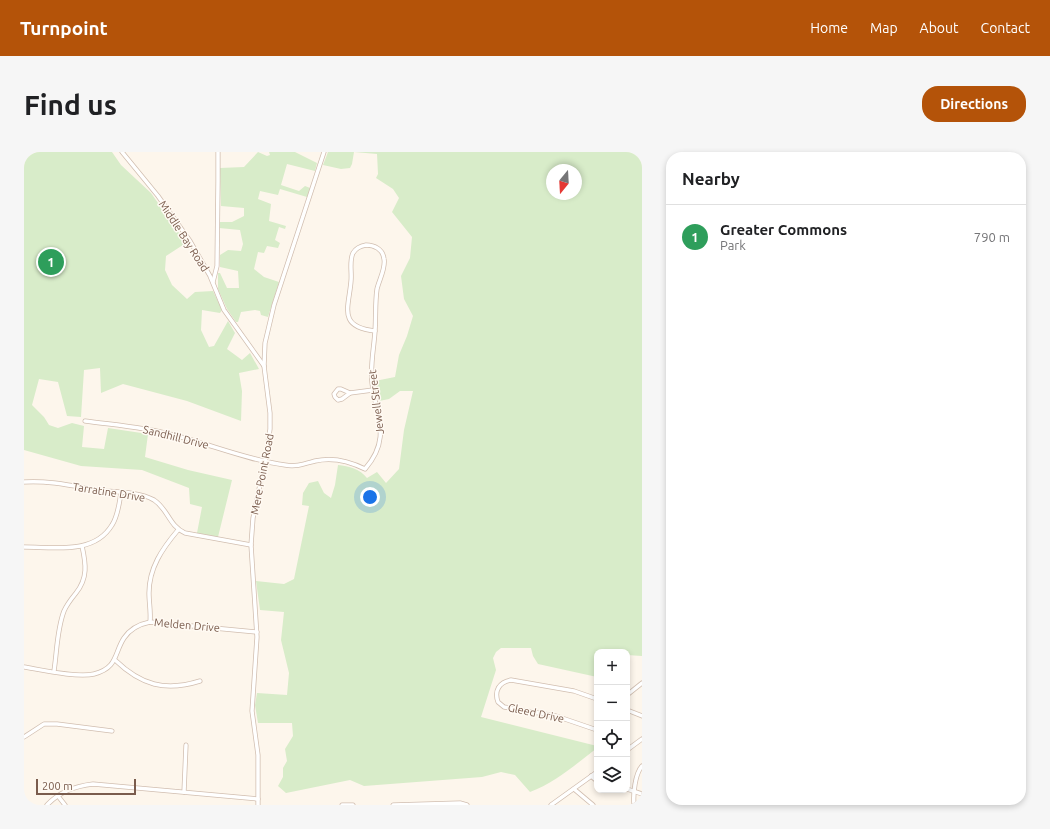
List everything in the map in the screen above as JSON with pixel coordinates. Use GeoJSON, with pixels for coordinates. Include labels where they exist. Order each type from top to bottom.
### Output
{"type":"FeatureCollection","features":[{"type":"Feature","properties":{"kind":"street","name":"Middle Bay Road"},"geometry":{"type":"LineString","coordinates":[[122,152],[158,196],[190,241],[231,322],[264,366]]}},
{"type":"Feature","properties":{"kind":"street"},"geometry":{"type":"LineString","coordinates":[[212,282],[217,266],[218,152]]}},
{"type":"Feature","properties":{"kind":"street","name":"Mere Point Road"},"geometry":{"type":"LineString","coordinates":[[258,805],[258,755],[252,711],[257,657],[257,632],[251,545],[253,518],[270,436],[271,421],[264,366],[266,336],[324,152]]}},
{"type":"Feature","properties":{"kind":"street","name":"Jewell Street"},"geometry":{"type":"LineString","coordinates":[[365,469],[377,449],[381,434],[373,390],[371,364],[375,331],[377,290],[384,260],[379,249],[374,246],[366,245],[357,249],[352,258],[347,311],[349,317],[355,325],[375,331]]}},
{"type":"Feature","properties":{"kind":"street"},"geometry":{"type":"LineString","coordinates":[[350,393],[373,390]]}},
{"type":"Feature","properties":{"kind":"street","name":"Sandhill Drive"},"geometry":{"type":"LineString","coordinates":[[85,421],[172,434],[265,461],[290,466],[332,459],[365,469]]}},
{"type":"Feature","properties":{"kind":"street","name":"Tarratine Drive"},"geometry":{"type":"LineString","coordinates":[[24,482],[46,483],[142,495],[152,499],[161,507],[178,530]]}},
{"type":"Feature","properties":{"kind":"street"},"geometry":{"type":"LineString","coordinates":[[24,547],[82,546],[96,541],[107,532],[116,518],[121,493]]}},
{"type":"Feature","properties":{"kind":"street"},"geometry":{"type":"LineString","coordinates":[[150,622],[149,587],[152,571],[163,549],[178,530],[185,533],[251,545]]}},
{"type":"Feature","properties":{"kind":"street"},"geometry":{"type":"LineString","coordinates":[[54,671],[60,625],[64,610],[80,588],[85,577],[86,569],[82,546]]}},
{"type":"Feature","properties":{"kind":"street","name":"Melden Drive"},"geometry":{"type":"LineString","coordinates":[[24,667],[82,675],[94,674],[103,671],[115,660],[127,634],[137,626],[150,622],[257,632]]}},
{"type":"Feature","properties":{"kind":"street"},"geometry":{"type":"LineString","coordinates":[[115,660],[137,678],[153,684],[177,686],[200,681]]}},
{"type":"Feature","properties":{"kind":"street","name":"Gleed Drive"},"geometry":{"type":"LineString","coordinates":[[594,698],[574,691],[511,680],[505,681],[500,685],[496,696],[498,702],[504,707],[556,716],[594,729]]}},
{"type":"Feature","properties":{"kind":"street"},"geometry":{"type":"LineString","coordinates":[[630,693],[642,683]]}},
{"type":"Feature","properties":{"kind":"street"},"geometry":{"type":"LineString","coordinates":[[630,711],[642,716]]}},
{"type":"Feature","properties":{"kind":"street"},"geometry":{"type":"LineString","coordinates":[[24,737],[44,724],[57,724],[112,731]]}},
{"type":"Feature","properties":{"kind":"street"},"geometry":{"type":"LineString","coordinates":[[630,746],[642,739]]}},
{"type":"Feature","properties":{"kind":"street"},"geometry":{"type":"LineString","coordinates":[[184,792],[186,745]]}},
{"type":"Feature","properties":{"kind":"street"},"geometry":{"type":"LineString","coordinates":[[634,805],[638,772],[642,766]]}},
{"type":"Feature","properties":{"kind":"street"},"geometry":{"type":"LineString","coordinates":[[551,805],[594,774]]}},
{"type":"Feature","properties":{"kind":"street"},"geometry":{"type":"LineString","coordinates":[[47,805],[58,796],[74,788],[93,784],[258,799]]}},
{"type":"Feature","properties":{"kind":"street"},"geometry":{"type":"LineString","coordinates":[[574,788],[593,805]]}},
{"type":"Feature","properties":{"kind":"street"},"geometry":{"type":"LineString","coordinates":[[630,790],[642,794]]}},
{"type":"Feature","properties":{"kind":"street"},"geometry":{"type":"LineString","coordinates":[[58,796],[65,805]]}},
{"type":"Feature","properties":{"kind":"street"},"geometry":{"type":"LineString","coordinates":[[393,805],[460,803],[467,805]]}},
{"type":"Feature","properties":{"kind":"street"},"geometry":{"type":"LineString","coordinates":[[342,805],[353,805]]}},
{"type":"Feature","properties":{"kind":"green space"},"geometry":{"type":"Polygon","coordinates":[[[24,152],[112,152],[121,165],[151,193],[186,243],[166,256],[165,270],[172,285],[187,299],[195,292],[213,291],[222,310],[220,313],[202,310],[201,330],[209,347],[214,346],[228,321],[235,333],[227,349],[242,360],[250,353],[259,369],[239,373],[242,391],[241,421],[187,401],[123,384],[101,393],[100,368],[84,370],[81,417],[67,416],[58,382],[39,379],[32,405],[44,417],[49,425],[58,428],[72,423],[84,426],[82,447],[104,449],[108,428],[148,434],[145,457],[188,470],[232,480],[218,537],[197,533],[202,507],[190,504],[189,488],[142,470],[81,466],[24,450],[24,152]]]}},
{"type":"Feature","properties":{"kind":"green space"},"geometry":{"type":"Polygon","coordinates":[[[258,152],[267,156],[270,155],[269,152],[295,152],[317,163],[315,171],[287,164],[281,185],[299,191],[305,186],[310,188],[307,197],[280,189],[278,195],[260,191],[258,199],[271,204],[269,221],[286,226],[285,229],[279,227],[275,240],[280,243],[278,248],[267,246],[264,253],[258,252],[254,269],[264,277],[279,282],[268,317],[261,315],[260,311],[255,310],[241,312],[238,322],[236,322],[227,309],[218,289],[218,273],[220,273],[227,288],[239,288],[238,271],[220,267],[220,255],[228,250],[241,251],[243,244],[240,230],[219,228],[220,222],[232,222],[244,216],[244,208],[221,206],[220,168],[244,167],[258,152]]]}},
{"type":"Feature","properties":{"kind":"green space"},"geometry":{"type":"Polygon","coordinates":[[[328,152],[354,152],[350,168],[341,169],[323,165],[328,152]]]}},
{"type":"Feature","properties":{"kind":"green space"},"geometry":{"type":"Polygon","coordinates":[[[354,152],[642,153],[642,656],[630,655],[630,649],[594,649],[594,676],[538,664],[533,656],[531,648],[501,648],[496,652],[493,658],[496,670],[481,717],[594,745],[594,750],[565,773],[548,784],[530,792],[515,775],[501,772],[482,777],[364,786],[350,780],[286,793],[278,786],[283,777],[283,768],[287,761],[285,749],[293,736],[292,723],[258,723],[255,705],[257,693],[287,695],[289,673],[281,640],[284,612],[260,610],[256,581],[284,584],[294,579],[309,506],[302,505],[303,493],[309,483],[318,481],[324,493],[331,498],[335,485],[338,465],[354,468],[367,478],[377,472],[386,483],[399,469],[404,430],[413,391],[400,391],[389,399],[379,401],[375,381],[395,377],[399,355],[413,316],[404,299],[401,276],[410,258],[412,237],[392,212],[399,198],[393,189],[376,178],[378,174],[377,154],[354,152]]]}},
{"type":"Feature","properties":{"kind":"place","name":"Greater Commons"},"geometry":{"type":"Point","coordinates":[51,262]}}]}
